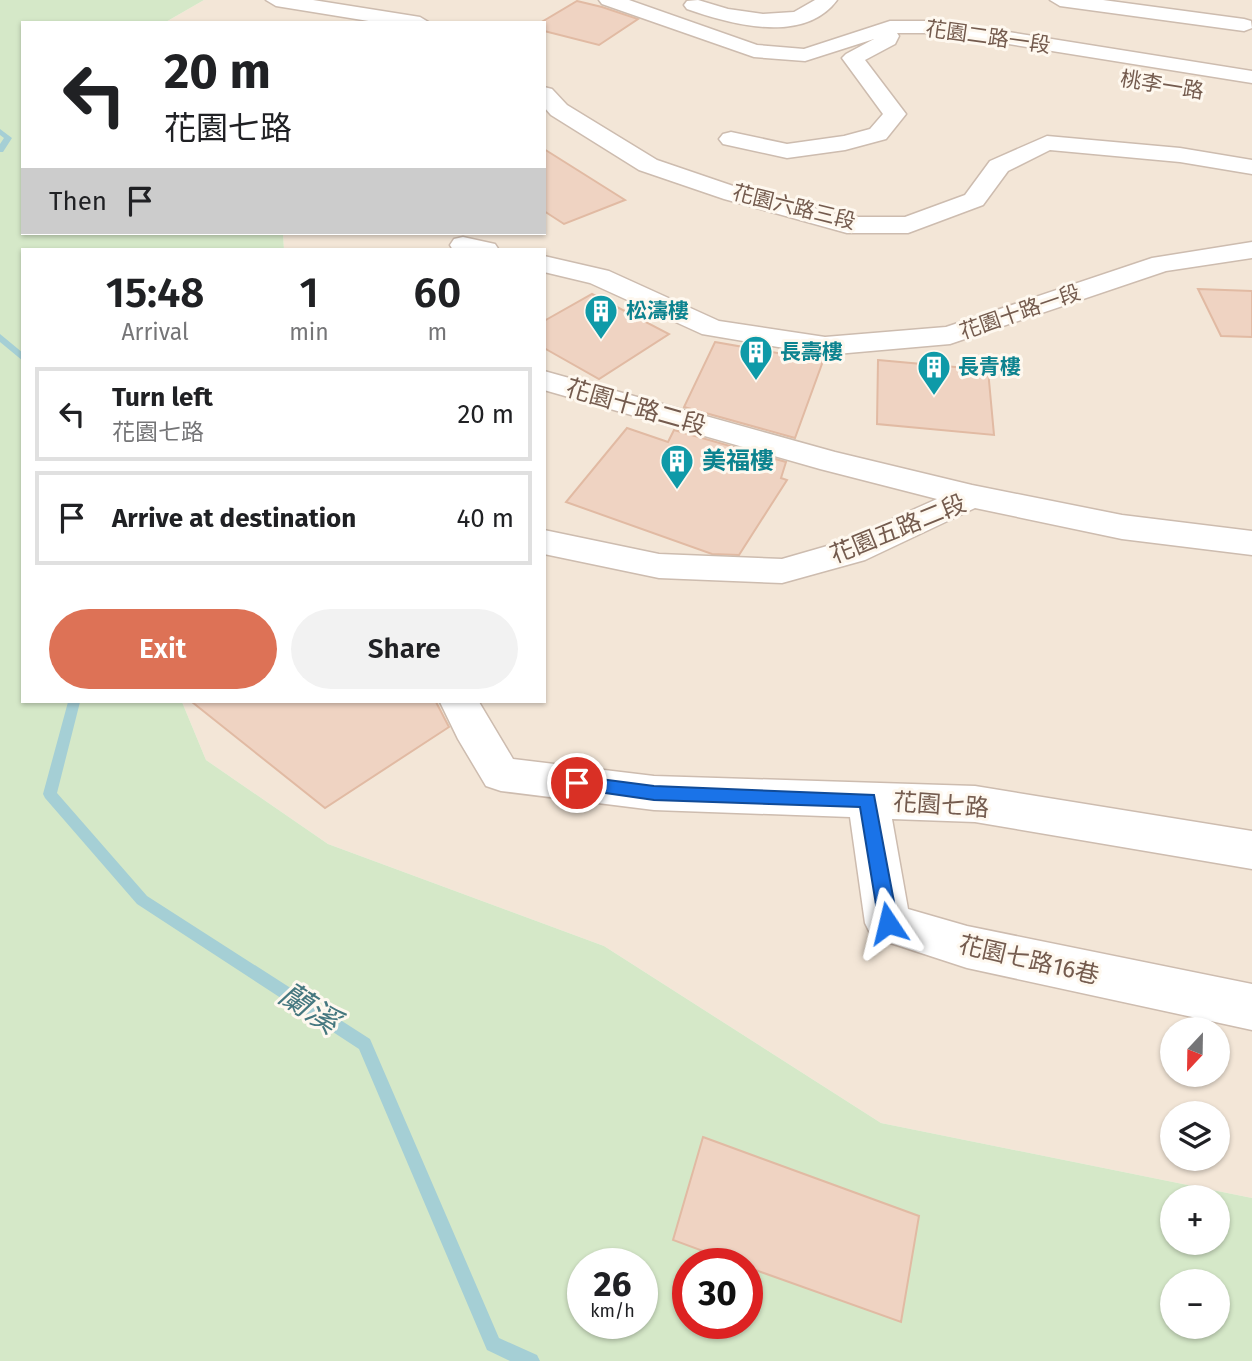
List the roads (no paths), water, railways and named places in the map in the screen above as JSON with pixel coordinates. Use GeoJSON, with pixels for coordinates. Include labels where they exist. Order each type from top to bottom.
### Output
{"type":"FeatureCollection","features":[{"type":"Feature","properties":{"kind":"street"},"geometry":{"type":"LineString","coordinates":[[276,0],[408,21]]}},
{"type":"Feature","properties":{"kind":"street","name":"花園二路一段"},"geometry":{"type":"LineString","coordinates":[[609,0],[701,30],[754,51],[805,55],[890,27],[953,29],[1252,77]]}},
{"type":"Feature","properties":{"kind":"street"},"geometry":{"type":"LineString","coordinates":[[683,0],[725,17],[757,20],[797,19],[822,6],[827,0]]}},
{"type":"Feature","properties":{"kind":"street"},"geometry":{"type":"LineString","coordinates":[[1060,0],[1244,25]]}},
{"type":"Feature","properties":{"kind":"street"},"geometry":{"type":"LineString","coordinates":[[731,139],[787,151],[845,143],[878,134],[895,114],[853,58],[888,40],[890,27]]}},
{"type":"Feature","properties":{"kind":"street","name":"花園六路三段"},"geometry":{"type":"LineString","coordinates":[[546,96],[559,110],[648,165],[733,194],[846,225],[908,225],[974,200],[999,166],[1047,143],[1181,155],[1252,167]]}},
{"type":"Feature","properties":{"kind":"street","name":"花園十路一段"},"geometry":{"type":"LineString","coordinates":[[546,264],[599,277],[712,328],[825,346],[950,335],[1161,264],[1252,250]]}},
{"type":"Feature","properties":{"kind":"street","name":"花園十路二段"},"geometry":{"type":"LineString","coordinates":[[546,381],[831,462],[972,496]]}},
{"type":"Feature","properties":{"kind":"street","name":"花園五路二段"},"geometry":{"type":"LineString","coordinates":[[546,542],[659,566],[782,571],[853,551],[972,496],[1122,527],[1252,543]]}},
{"type":"Feature","properties":{"kind":"street","name":"花園七路"},"geometry":{"type":"LineString","coordinates":[[460,703],[472,728],[501,774],[654,793],[975,804],[1252,850]]}},
{"type":"Feature","properties":{"kind":"street","name":"花園七路16巷"},"geometry":{"type":"LineString","coordinates":[[868,800],[888,923],[967,947],[1252,1007]]}},
{"type":"Feature","properties":{"kind":"waterway","name":"蘭溪"},"geometry":{"type":"LineString","coordinates":[[0,131],[8,138],[0,150]]}},
{"type":"Feature","properties":{"kind":"waterway","name":"蘭溪"},"geometry":{"type":"LineString","coordinates":[[0,337],[21,356]]}},
{"type":"Feature","properties":{"kind":"waterway","name":"蘭溪"},"geometry":{"type":"LineString","coordinates":[[74,703],[50,794],[142,900],[365,1044],[493,1344],[531,1361]]}},
{"type":"Feature","properties":{"kind":"place","name":"松濤樓"},"geometry":{"type":"Point","coordinates":[601,341]}},
{"type":"Feature","properties":{"kind":"place","name":"長壽樓"},"geometry":{"type":"Point","coordinates":[756,382]}},
{"type":"Feature","properties":{"kind":"place","name":"長青樓"},"geometry":{"type":"Point","coordinates":[934,397]}},
{"type":"Feature","properties":{"kind":"place","name":"美福樓"},"geometry":{"type":"Point","coordinates":[677,491]}}]}
